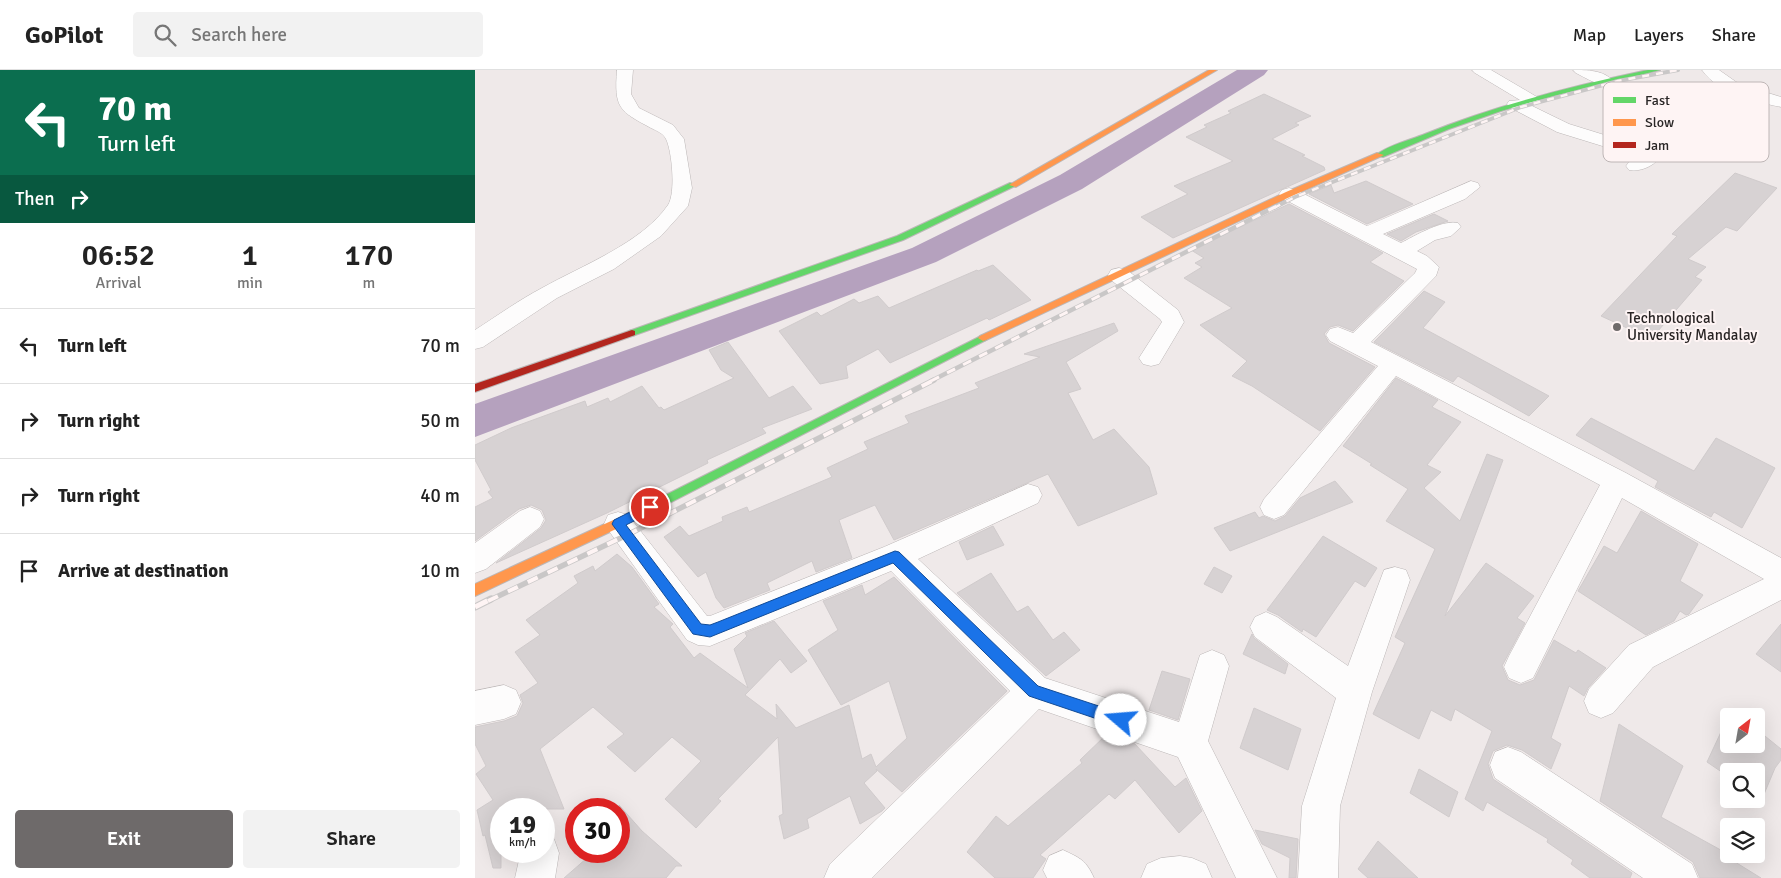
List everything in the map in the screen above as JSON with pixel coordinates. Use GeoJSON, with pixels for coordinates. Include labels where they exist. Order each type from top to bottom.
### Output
{"type":"FeatureCollection","features":[{"type":"Feature","properties":{"kind":"street"},"geometry":{"type":"LineString","coordinates":[[475,341],[549,293],[606,264],[654,232],[678,206],[683,188],[675,139],[667,128],[632,111],[623,94],[625,70]]}},
{"type":"Feature","properties":{"kind":"street"},"geometry":{"type":"LineString","coordinates":[[475,388],[900,238],[1008,188],[1214,70]]}},
{"type":"Feature","properties":{"kind":"street"},"geometry":{"type":"LineString","coordinates":[[1480,70],[1523,102],[1563,128],[1603,140]]}},
{"type":"Feature","properties":{"kind":"street"},"geometry":{"type":"LineString","coordinates":[[1581,70],[1605,81]]}},
{"type":"Feature","properties":{"kind":"street"},"geometry":{"type":"LineString","coordinates":[[475,590],[618,524],[993,333],[1289,194],[1439,130],[1523,102],[1657,70]]}},
{"type":"Feature","properties":{"kind":"street"},"geometry":{"type":"LineString","coordinates":[[1710,70],[1722,82]]}},
{"type":"Feature","properties":{"kind":"street"},"geometry":{"type":"LineString","coordinates":[[1635,166],[1642,162]]}},
{"type":"Feature","properties":{"kind":"street"},"geometry":{"type":"LineString","coordinates":[[1366,234],[1458,196],[1471,187]]}},
{"type":"Feature","properties":{"kind":"street"},"geometry":{"type":"LineString","coordinates":[[1289,194],[1420,261],[1428,267],[1425,276],[1347,339],[1616,481],[1781,573]]}},
{"type":"Feature","properties":{"kind":"street"},"geometry":{"type":"LineString","coordinates":[[1401,252],[1428,236],[1444,232],[1451,227]]}},
{"type":"Feature","properties":{"kind":"street"},"geometry":{"type":"LineString","coordinates":[[1119,275],[1170,315],[1173,322],[1151,358]]}},
{"type":"Feature","properties":{"kind":"street"},"geometry":{"type":"LineString","coordinates":[[1274,507],[1393,364]]}},
{"type":"Feature","properties":{"kind":"street"},"geometry":{"type":"LineString","coordinates":[[1521,667],[1616,481]]}},
{"type":"Feature","properties":{"kind":"street"},"geometry":{"type":"LineString","coordinates":[[618,524],[698,630],[710,631],[895,556],[1028,495]]}},
{"type":"Feature","properties":{"kind":"street"},"geometry":{"type":"LineString","coordinates":[[475,560],[530,520]]}},
{"type":"Feature","properties":{"kind":"street"},"geometry":{"type":"LineString","coordinates":[[895,556],[1034,691],[1190,743]]}},
{"type":"Feature","properties":{"kind":"street"},"geometry":{"type":"LineString","coordinates":[[1318,878],[1321,806],[1355,692],[1395,580]]}},
{"type":"Feature","properties":{"kind":"street"},"geometry":{"type":"LineString","coordinates":[[1601,701],[1641,656],[1781,585]]}},
{"type":"Feature","properties":{"kind":"street"},"geometry":{"type":"LineString","coordinates":[[1266,627],[1355,692]]}},
{"type":"Feature","properties":{"kind":"street"},"geometry":{"type":"LineString","coordinates":[[1212,666],[1190,743],[1257,878]]}},
{"type":"Feature","properties":{"kind":"street"},"geometry":{"type":"LineString","coordinates":[[844,878],[1034,691]]}},
{"type":"Feature","properties":{"kind":"street"},"geometry":{"type":"LineString","coordinates":[[1508,765],[1678,878]]}},
{"type":"Feature","properties":{"kind":"street"},"geometry":{"type":"LineString","coordinates":[[1161,878],[1180,876],[1192,878]]}},
{"type":"Feature","properties":{"kind":"building"},"geometry":{"type":"Polygon","coordinates":[[[1264,94],[1311,116],[1295,123],[1299,125],[1272,139],[1305,155],[1302,156],[1324,167],[1325,170],[1173,238],[1141,217],[1188,194],[1174,186],[1233,161],[1186,137],[1207,127],[1204,125],[1231,113],[1228,111],[1264,94]]]}},
{"type":"Feature","properties":{"kind":"building"},"geometry":{"type":"Polygon","coordinates":[[[1735,173],[1777,188],[1737,231],[1726,227],[1688,259],[1706,267],[1695,277],[1702,280],[1651,339],[1601,316],[1677,236],[1672,234],[1735,173]]]}},
{"type":"Feature","properties":{"kind":"building"},"geometry":{"type":"Polygon","coordinates":[[[1366,181],[1413,204],[1367,224],[1309,194],[1331,185],[1334,193],[1366,181]]]}},
{"type":"Feature","properties":{"kind":"building"},"geometry":{"type":"Polygon","coordinates":[[[1289,204],[1383,253],[1370,262],[1404,281],[1353,331],[1338,325],[1330,327],[1324,334],[1329,343],[1375,367],[1320,431],[1252,386],[1232,376],[1247,361],[1200,325],[1232,308],[1184,278],[1202,267],[1195,263],[1204,258],[1191,250],[1289,204]]]}},
{"type":"Feature","properties":{"kind":"building"},"geometry":{"type":"Polygon","coordinates":[[[1434,214],[1448,221],[1416,232],[1401,241],[1387,234],[1434,214]]]}},
{"type":"Feature","properties":{"kind":"building"},"geometry":{"type":"Polygon","coordinates":[[[993,265],[1031,300],[989,320],[987,318],[890,363],[878,349],[846,366],[848,378],[820,384],[779,331],[817,312],[821,316],[854,299],[859,303],[878,296],[889,308],[993,265]]]}},
{"type":"Feature","properties":{"kind":"building"},"geometry":{"type":"Polygon","coordinates":[[[1424,291],[1445,302],[1423,328],[1549,396],[1529,416],[1458,376],[1453,382],[1374,342],[1424,291]]]}},
{"type":"Feature","properties":{"kind":"building"},"geometry":{"type":"Polygon","coordinates":[[[1114,323],[1118,331],[1066,362],[1081,389],[1068,393],[1093,440],[1114,429],[1149,467],[1157,494],[1078,526],[1048,474],[894,540],[875,505],[839,520],[852,558],[816,572],[812,561],[767,583],[770,590],[724,608],[716,598],[706,572],[698,577],[664,537],[680,526],[689,536],[723,521],[722,517],[747,507],[749,512],[832,477],[827,468],[868,449],[864,442],[909,423],[905,416],[979,388],[975,383],[1040,357],[1024,354],[1114,323]]]}},
{"type":"Feature","properties":{"kind":"building"},"geometry":{"type":"Polygon","coordinates":[[[728,342],[769,398],[793,386],[812,409],[762,428],[766,433],[707,460],[708,463],[607,513],[496,563],[541,528],[546,520],[542,510],[531,505],[519,509],[475,541],[475,507],[493,498],[488,492],[491,490],[475,460],[475,445],[511,428],[585,401],[587,407],[608,398],[610,402],[642,386],[659,408],[661,407],[664,410],[734,378],[721,370],[709,350],[728,342]]]}},
{"type":"Feature","properties":{"kind":"building"},"geometry":{"type":"Polygon","coordinates":[[[1396,378],[1438,400],[1432,407],[1461,422],[1427,465],[1441,472],[1424,488],[1460,521],[1487,454],[1503,460],[1445,616],[1486,563],[1534,596],[1517,618],[1525,623],[1502,666],[1508,680],[1520,685],[1534,680],[1554,640],[1576,653],[1578,650],[1606,668],[1588,688],[1584,696],[1569,686],[1551,738],[1561,744],[1551,769],[1522,750],[1507,745],[1493,751],[1488,764],[1493,779],[1632,873],[1630,878],[1590,878],[1571,864],[1573,860],[1547,842],[1548,839],[1487,802],[1483,811],[1465,799],[1492,731],[1455,709],[1451,721],[1431,710],[1419,739],[1373,714],[1405,643],[1395,637],[1435,549],[1386,521],[1408,489],[1343,446],[1396,378]]]}},
{"type":"Feature","properties":{"kind":"building"},"geometry":{"type":"Polygon","coordinates":[[[1591,418],[1694,471],[1716,438],[1775,468],[1742,528],[1714,512],[1711,517],[1655,487],[1658,481],[1576,435],[1591,418]]]}},
{"type":"Feature","properties":{"kind":"building"},"geometry":{"type":"Polygon","coordinates":[[[1335,481],[1353,502],[1230,551],[1214,528],[1255,512],[1259,518],[1263,516],[1275,521],[1285,516],[1300,498],[1335,481]]]}},
{"type":"Feature","properties":{"kind":"building"},"geometry":{"type":"Polygon","coordinates":[[[1641,511],[1698,544],[1680,581],[1703,595],[1689,614],[1686,615],[1680,611],[1674,621],[1646,635],[1578,591],[1604,546],[1617,553],[1641,511]]]}},
{"type":"Feature","properties":{"kind":"building"},"geometry":{"type":"Polygon","coordinates":[[[993,526],[1004,545],[967,560],[959,542],[993,526]]]}},
{"type":"Feature","properties":{"kind":"building"},"geometry":{"type":"Polygon","coordinates":[[[1323,536],[1377,568],[1365,587],[1355,581],[1316,637],[1303,629],[1302,632],[1278,615],[1267,610],[1323,536]]]}},
{"type":"Feature","properties":{"kind":"building"},"geometry":{"type":"Polygon","coordinates":[[[617,554],[632,567],[659,604],[654,607],[673,624],[670,627],[694,658],[700,653],[748,688],[734,649],[747,636],[745,633],[774,621],[807,661],[791,673],[780,659],[745,695],[777,719],[776,704],[796,728],[849,705],[862,759],[871,754],[876,767],[907,738],[889,681],[841,705],[808,650],[838,630],[823,601],[862,585],[865,595],[894,577],[1007,691],[902,792],[876,769],[877,771],[864,783],[885,808],[860,824],[850,796],[807,819],[809,828],[784,839],[779,816],[783,814],[778,737],[718,799],[721,801],[696,828],[665,799],[701,761],[672,737],[635,772],[607,747],[624,734],[593,707],[540,749],[564,809],[555,809],[555,798],[492,798],[476,774],[486,766],[475,744],[475,727],[504,721],[517,716],[523,703],[520,695],[538,683],[515,652],[540,635],[526,620],[578,583],[574,576],[593,566],[595,571],[617,554]]]}},
{"type":"Feature","properties":{"kind":"building"},"geometry":{"type":"Polygon","coordinates":[[[1214,567],[1232,576],[1222,593],[1204,584],[1214,567]]]}},
{"type":"Feature","properties":{"kind":"building"},"geometry":{"type":"Polygon","coordinates":[[[991,573],[1017,612],[1028,606],[1053,640],[1064,632],[1080,650],[1046,676],[957,593],[991,573]]]}},
{"type":"Feature","properties":{"kind":"building"},"geometry":{"type":"Polygon","coordinates":[[[1781,624],[1781,672],[1756,654],[1781,624]]]}},
{"type":"Feature","properties":{"kind":"building"},"geometry":{"type":"Polygon","coordinates":[[[1252,634],[1254,638],[1288,664],[1285,674],[1243,654],[1252,634]]]}},
{"type":"Feature","properties":{"kind":"building"},"geometry":{"type":"Polygon","coordinates":[[[1162,671],[1190,679],[1178,720],[1149,710],[1162,671]]]}},
{"type":"Feature","properties":{"kind":"building"},"geometry":{"type":"Polygon","coordinates":[[[1254,708],[1301,729],[1288,770],[1240,748],[1254,708]]]}},
{"type":"Feature","properties":{"kind":"building"},"geometry":{"type":"Polygon","coordinates":[[[1619,724],[1683,766],[1661,817],[1720,850],[1720,863],[1737,863],[1761,878],[1700,878],[1693,862],[1600,801],[1619,724]]]}},
{"type":"Feature","properties":{"kind":"building"},"geometry":{"type":"Polygon","coordinates":[[[1107,734],[1135,744],[1175,787],[1186,778],[1202,811],[1179,833],[1135,780],[1115,799],[1109,794],[1040,855],[1046,859],[1033,878],[995,878],[967,852],[996,816],[1008,826],[1082,763],[1080,760],[1107,734]]]}},
{"type":"Feature","properties":{"kind":"building"},"geometry":{"type":"Polygon","coordinates":[[[1720,734],[1720,753],[1765,753],[1765,736],[1781,749],[1781,760],[1775,768],[1765,792],[1765,763],[1720,763],[1720,771],[1707,762],[1720,734]]]}},
{"type":"Feature","properties":{"kind":"building"},"geometry":{"type":"Polygon","coordinates":[[[1419,769],[1458,792],[1449,817],[1410,793],[1419,769]]]}},
{"type":"Feature","properties":{"kind":"building"},"geometry":{"type":"Polygon","coordinates":[[[490,802],[490,856],[485,835],[483,836],[477,810],[490,802]]]}},
{"type":"Feature","properties":{"kind":"building"},"geometry":{"type":"Polygon","coordinates":[[[630,817],[642,831],[682,866],[676,866],[666,878],[564,878],[581,863],[630,863],[630,817]]]}},
{"type":"Feature","properties":{"kind":"building"},"geometry":{"type":"Polygon","coordinates":[[[1255,830],[1298,839],[1296,878],[1289,878],[1290,858],[1262,844],[1255,830]]]}},
{"type":"Feature","properties":{"kind":"building"},"geometry":{"type":"Polygon","coordinates":[[[1378,841],[1418,878],[1368,878],[1358,869],[1378,841]]]}},
{"type":"Feature","properties":{"kind":"building"},"geometry":{"type":"Polygon","coordinates":[[[492,863],[501,863],[501,868],[493,868],[492,863]]]}},
{"type":"Feature","properties":{"kind":"waterway"},"geometry":{"type":"LineString","coordinates":[[475,421],[924,255],[1071,182],[1255,70]]}},
{"type":"Feature","properties":{"kind":"railway"},"geometry":{"type":"LineString","coordinates":[[1614,82],[1678,70]]}},
{"type":"Feature","properties":{"kind":"railway"},"geometry":{"type":"LineString","coordinates":[[1274,208],[1295,197],[1521,107],[1603,85]]}},
{"type":"Feature","properties":{"kind":"railway"},"geometry":{"type":"LineString","coordinates":[[931,381],[1277,206]]}},
{"type":"Feature","properties":{"kind":"railway"},"geometry":{"type":"LineString","coordinates":[[488,601],[627,535],[934,380]]}},
{"type":"Feature","properties":{"kind":"railway"},"geometry":{"type":"LineString","coordinates":[[475,607],[491,599]]}},
{"type":"Feature","properties":{"kind":"traffic: fast"},"geometry":{"type":"LineString","coordinates":[[1604,82],[1657,70]]}},
{"type":"Feature","properties":{"kind":"traffic: fast"},"geometry":{"type":"LineString","coordinates":[[1380,155],[1481,115],[1516,104],[1603,82]]}},
{"type":"Feature","properties":{"kind":"traffic: fast"},"geometry":{"type":"LineString","coordinates":[[632,333],[900,238],[1013,185]]}},
{"type":"Feature","properties":{"kind":"traffic: fast"},"geometry":{"type":"LineString","coordinates":[[650,508],[983,338]]}},
{"type":"Feature","properties":{"kind":"traffic: slow"},"geometry":{"type":"LineString","coordinates":[[1013,185],[1214,70]]}},
{"type":"Feature","properties":{"kind":"traffic: slow"},"geometry":{"type":"LineString","coordinates":[[983,338],[1289,194],[1380,155]]}},
{"type":"Feature","properties":{"kind":"traffic: slow"},"geometry":{"type":"LineString","coordinates":[[475,590],[650,508]]}},
{"type":"Feature","properties":{"kind":"traffic: jam"},"geometry":{"type":"LineString","coordinates":[[475,388],[632,333]]}},
{"type":"Feature","properties":{"kind":"place","name":"Technological University Mandalay"},"geometry":{"type":"Point","coordinates":[1617,327]}},
{"type":"Feature","properties":{"kind":"route"},"geometry":{"type":"LineString","coordinates":[[650,507],[618,524],[698,630],[710,631],[721,627],[895,556],[1034,691],[1121,720]]}}]}
